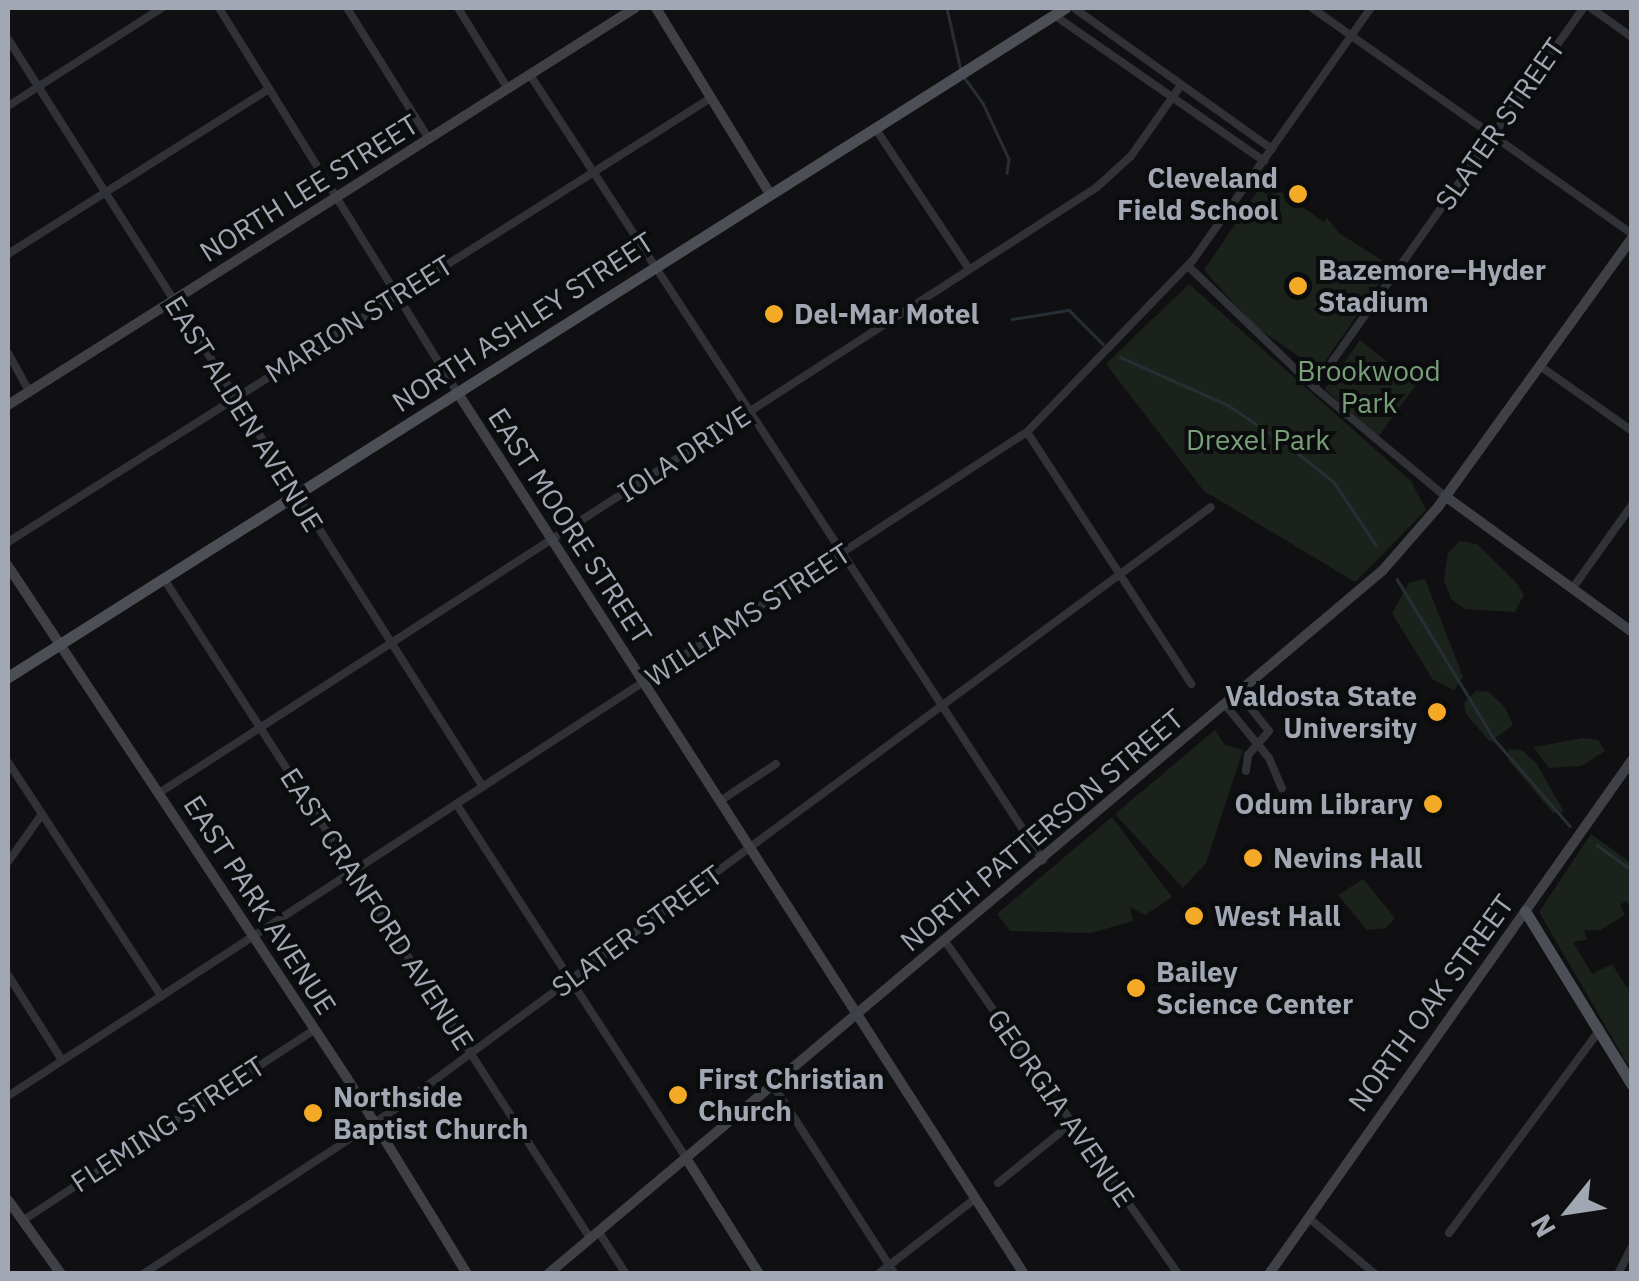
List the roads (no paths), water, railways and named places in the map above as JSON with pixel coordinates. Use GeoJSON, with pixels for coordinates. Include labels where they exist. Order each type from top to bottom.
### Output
{"type":"FeatureCollection","features":[{"type":"Feature","properties":{"kind":"main road","name":"NORTH LEE STREET"},"geometry":{"type":"LineString","coordinates":[[8,406],[635,8]]}},
{"type":"Feature","properties":{"kind":"main road"},"geometry":{"type":"LineString","coordinates":[[656,8],[770,194]]}},
{"type":"Feature","properties":{"kind":"main road","name":"NORTH ASHLEY STREET"},"geometry":{"type":"LineString","coordinates":[[8,677],[60,641],[459,396],[1060,11]]}},
{"type":"Feature","properties":{"kind":"main road","name":"NORTH PATTERSON STREET"},"geometry":{"type":"LineString","coordinates":[[548,1274],[1380,574],[1445,496],[1632,236]]}},
{"type":"Feature","properties":{"kind":"main road","name":"EAST MOORE STREET"},"geometry":{"type":"LineString","coordinates":[[459,396],[1024,1274]]}},
{"type":"Feature","properties":{"kind":"main road"},"geometry":{"type":"LineString","coordinates":[[1445,496],[1632,632]]}},
{"type":"Feature","properties":{"kind":"main road","name":"EAST PARK AVENUE"},"geometry":{"type":"LineString","coordinates":[[8,566],[375,1123],[467,1274]]}},
{"type":"Feature","properties":{"kind":"main road"},"geometry":{"type":"LineString","coordinates":[[8,667],[30,660]]}},
{"type":"Feature","properties":{"kind":"main road","name":"NORTH OAK STREET"},"geometry":{"type":"LineString","coordinates":[[1269,1274],[1632,760]]}},
{"type":"Feature","properties":{"kind":"main road"},"geometry":{"type":"LineString","coordinates":[[1525,911],[1632,1085]]}},
{"type":"Feature","properties":{"kind":"main road"},"geometry":{"type":"LineString","coordinates":[[686,1158],[759,1274]]}},
{"type":"Feature","properties":{"kind":"main road"},"geometry":{"type":"LineString","coordinates":[[8,1200],[60,1274]]}},
{"type":"Feature","properties":{"kind":"street"},"geometry":{"type":"LineString","coordinates":[[8,106],[162,8]]}},
{"type":"Feature","properties":{"kind":"street","name":"EAST MOORE STREET"},"geometry":{"type":"LineString","coordinates":[[219,8],[459,396]]}},
{"type":"Feature","properties":{"kind":"street"},"geometry":{"type":"LineString","coordinates":[[346,8],[428,139]]}},
{"type":"Feature","properties":{"kind":"street"},"geometry":{"type":"LineString","coordinates":[[458,8],[508,90]]}},
{"type":"Feature","properties":{"kind":"street"},"geometry":{"type":"LineString","coordinates":[[1074,8],[1272,149]]}},
{"type":"Feature","properties":{"kind":"street"},"geometry":{"type":"LineString","coordinates":[[1312,8],[1632,236]]}},
{"type":"Feature","properties":{"kind":"street","name":"WILLIAMS STREET"},"geometry":{"type":"LineString","coordinates":[[8,1096],[1026,432],[1188,266],[1372,8]]}},
{"type":"Feature","properties":{"kind":"street","name":"SLATER STREET"},"geometry":{"type":"LineString","coordinates":[[1314,387],[1583,8]]}},
{"type":"Feature","properties":{"kind":"street"},"geometry":{"type":"LineString","coordinates":[[1590,8],[1632,37]]}},
{"type":"Feature","properties":{"kind":"street"},"geometry":{"type":"LineString","coordinates":[[1060,11],[1173,98],[1264,161]]}},
{"type":"Feature","properties":{"kind":"street","name":"EAST ALDEN AVENUE"},"geometry":{"type":"LineString","coordinates":[[8,39],[483,787]]}},
{"type":"Feature","properties":{"kind":"street"},"geometry":{"type":"LineString","coordinates":[[530,75],[746,413],[1043,860]]}},
{"type":"Feature","properties":{"kind":"street","name":"IOLA DRIVE"},"geometry":{"type":"LineString","coordinates":[[159,793],[1114,174],[1181,85]]}},
{"type":"Feature","properties":{"kind":"street"},"geometry":{"type":"LineString","coordinates":[[8,254],[269,89]]}},
{"type":"Feature","properties":{"kind":"street","name":"MARION STREET"},"geometry":{"type":"LineString","coordinates":[[8,542],[710,98]]}},
{"type":"Feature","properties":{"kind":"street"},"geometry":{"type":"LineString","coordinates":[[875,128],[968,269]]}},
{"type":"Feature","properties":{"kind":"street"},"geometry":{"type":"LineString","coordinates":[[1188,266],[1314,387],[1445,496]]}},
{"type":"Feature","properties":{"kind":"street"},"geometry":{"type":"LineString","coordinates":[[8,353],[29,391]]}},
{"type":"Feature","properties":{"kind":"street"},"geometry":{"type":"LineString","coordinates":[[1540,366],[1632,431]]}},
{"type":"Feature","properties":{"kind":"street"},"geometry":{"type":"LineString","coordinates":[[1026,432],[1191,684]]}},
{"type":"Feature","properties":{"kind":"street"},"geometry":{"type":"LineString","coordinates":[[1572,589],[1632,505]]}},
{"type":"Feature","properties":{"kind":"street","name":"SLATER STREET"},"geometry":{"type":"LineString","coordinates":[[143,1274],[375,1123],[1210,507]]}},
{"type":"Feature","properties":{"kind":"street","name":"EAST CRANFORD AVENUE"},"geometry":{"type":"LineString","coordinates":[[164,580],[470,1053],[594,1235],[626,1274]]}},
{"type":"Feature","properties":{"kind":"street"},"geometry":{"type":"LineString","coordinates":[[1240,695],[1270,731],[1257,745],[1246,771]]}},
{"type":"Feature","properties":{"kind":"street"},"geometry":{"type":"LineString","coordinates":[[1226,706],[1257,745],[1282,788]]}},
{"type":"Feature","properties":{"kind":"street"},"geometry":{"type":"LineString","coordinates":[[8,762],[160,996]]}},
{"type":"Feature","properties":{"kind":"street"},"geometry":{"type":"LineString","coordinates":[[720,801],[776,764]]}},
{"type":"Feature","properties":{"kind":"street"},"geometry":{"type":"LineString","coordinates":[[458,805],[686,1158]]}},
{"type":"Feature","properties":{"kind":"street"},"geometry":{"type":"LineString","coordinates":[[8,862],[42,814]]}},
{"type":"Feature","properties":{"kind":"street","name":"GEORGIA AVENUE"},"geometry":{"type":"LineString","coordinates":[[945,941],[1178,1274]]}},
{"type":"Feature","properties":{"kind":"street"},"geometry":{"type":"LineString","coordinates":[[8,974],[62,1060]]}},
{"type":"Feature","properties":{"kind":"street","name":"FLEMING STREET"},"geometry":{"type":"LineString","coordinates":[[22,1221],[314,1029]]}},
{"type":"Feature","properties":{"kind":"street"},"geometry":{"type":"LineString","coordinates":[[1448,1233],[1599,1031]]}},
{"type":"Feature","properties":{"kind":"street"},"geometry":{"type":"LineString","coordinates":[[773,1085],[895,1274]]}},
{"type":"Feature","properties":{"kind":"street"},"geometry":{"type":"LineString","coordinates":[[998,1184],[1072,1124]]}},
{"type":"Feature","properties":{"kind":"street"},"geometry":{"type":"LineString","coordinates":[[878,1274],[976,1198]]}},
{"type":"Feature","properties":{"kind":"street"},"geometry":{"type":"LineString","coordinates":[[1308,1218],[1376,1274]]}},
{"type":"Feature","properties":{"kind":"street"},"geometry":{"type":"LineString","coordinates":[[1618,1274],[1632,1247]]}},
{"type":"Feature","properties":{"kind":"waterway"},"geometry":{"type":"LineString","coordinates":[[947,8],[961,70]]}},
{"type":"Feature","properties":{"kind":"waterway"},"geometry":{"type":"LineString","coordinates":[[964,77],[983,103],[1009,159],[1007,173]]}},
{"type":"Feature","properties":{"kind":"waterway"},"geometry":{"type":"LineString","coordinates":[[1012,319],[1069,310],[1103,344]]}},
{"type":"Feature","properties":{"kind":"waterway"},"geometry":{"type":"LineString","coordinates":[[1120,357],[1228,405],[1286,444],[1334,482],[1376,545]]}},
{"type":"Feature","properties":{"kind":"waterway"},"geometry":{"type":"LineString","coordinates":[[1397,579],[1495,740],[1570,826]]}},
{"type":"Feature","properties":{"kind":"waterway"},"geometry":{"type":"LineString","coordinates":[[1597,845],[1632,870]]}},
{"type":"Feature","properties":{"kind":"place","name":"Cleveland Field School"},"geometry":{"type":"Point","coordinates":[1298,194]}},
{"type":"Feature","properties":{"kind":"place","name":"Bazemore–Hyder Stadium"},"geometry":{"type":"Point","coordinates":[1298,286]}},
{"type":"Feature","properties":{"kind":"place","name":"Del-Mar Motel"},"geometry":{"type":"Point","coordinates":[774,314]}},
{"type":"Feature","properties":{"kind":"place","name":"Valdosta State University"},"geometry":{"type":"Point","coordinates":[1437,712]}},
{"type":"Feature","properties":{"kind":"place","name":"Odum Library"},"geometry":{"type":"Point","coordinates":[1433,804]}},
{"type":"Feature","properties":{"kind":"place","name":"Nevins Hall"},"geometry":{"type":"Point","coordinates":[1253,858]}},
{"type":"Feature","properties":{"kind":"place","name":"West Hall"},"geometry":{"type":"Point","coordinates":[1194,916]}},
{"type":"Feature","properties":{"kind":"place","name":"Bailey Science Center"},"geometry":{"type":"Point","coordinates":[1136,988]}},
{"type":"Feature","properties":{"kind":"place","name":"First Christian Church"},"geometry":{"type":"Point","coordinates":[678,1095]}},
{"type":"Feature","properties":{"kind":"place","name":"Northside Baptist Church"},"geometry":{"type":"Point","coordinates":[313,1113]}},
{"type":"Feature","properties":{"kind":"park label","name":"Brookwood Park"},"geometry":{"type":"Point","coordinates":[1369,387]}},
{"type":"Feature","properties":{"kind":"park label","name":"Drexel Park"},"geometry":{"type":"Point","coordinates":[1258,440]}}]}
